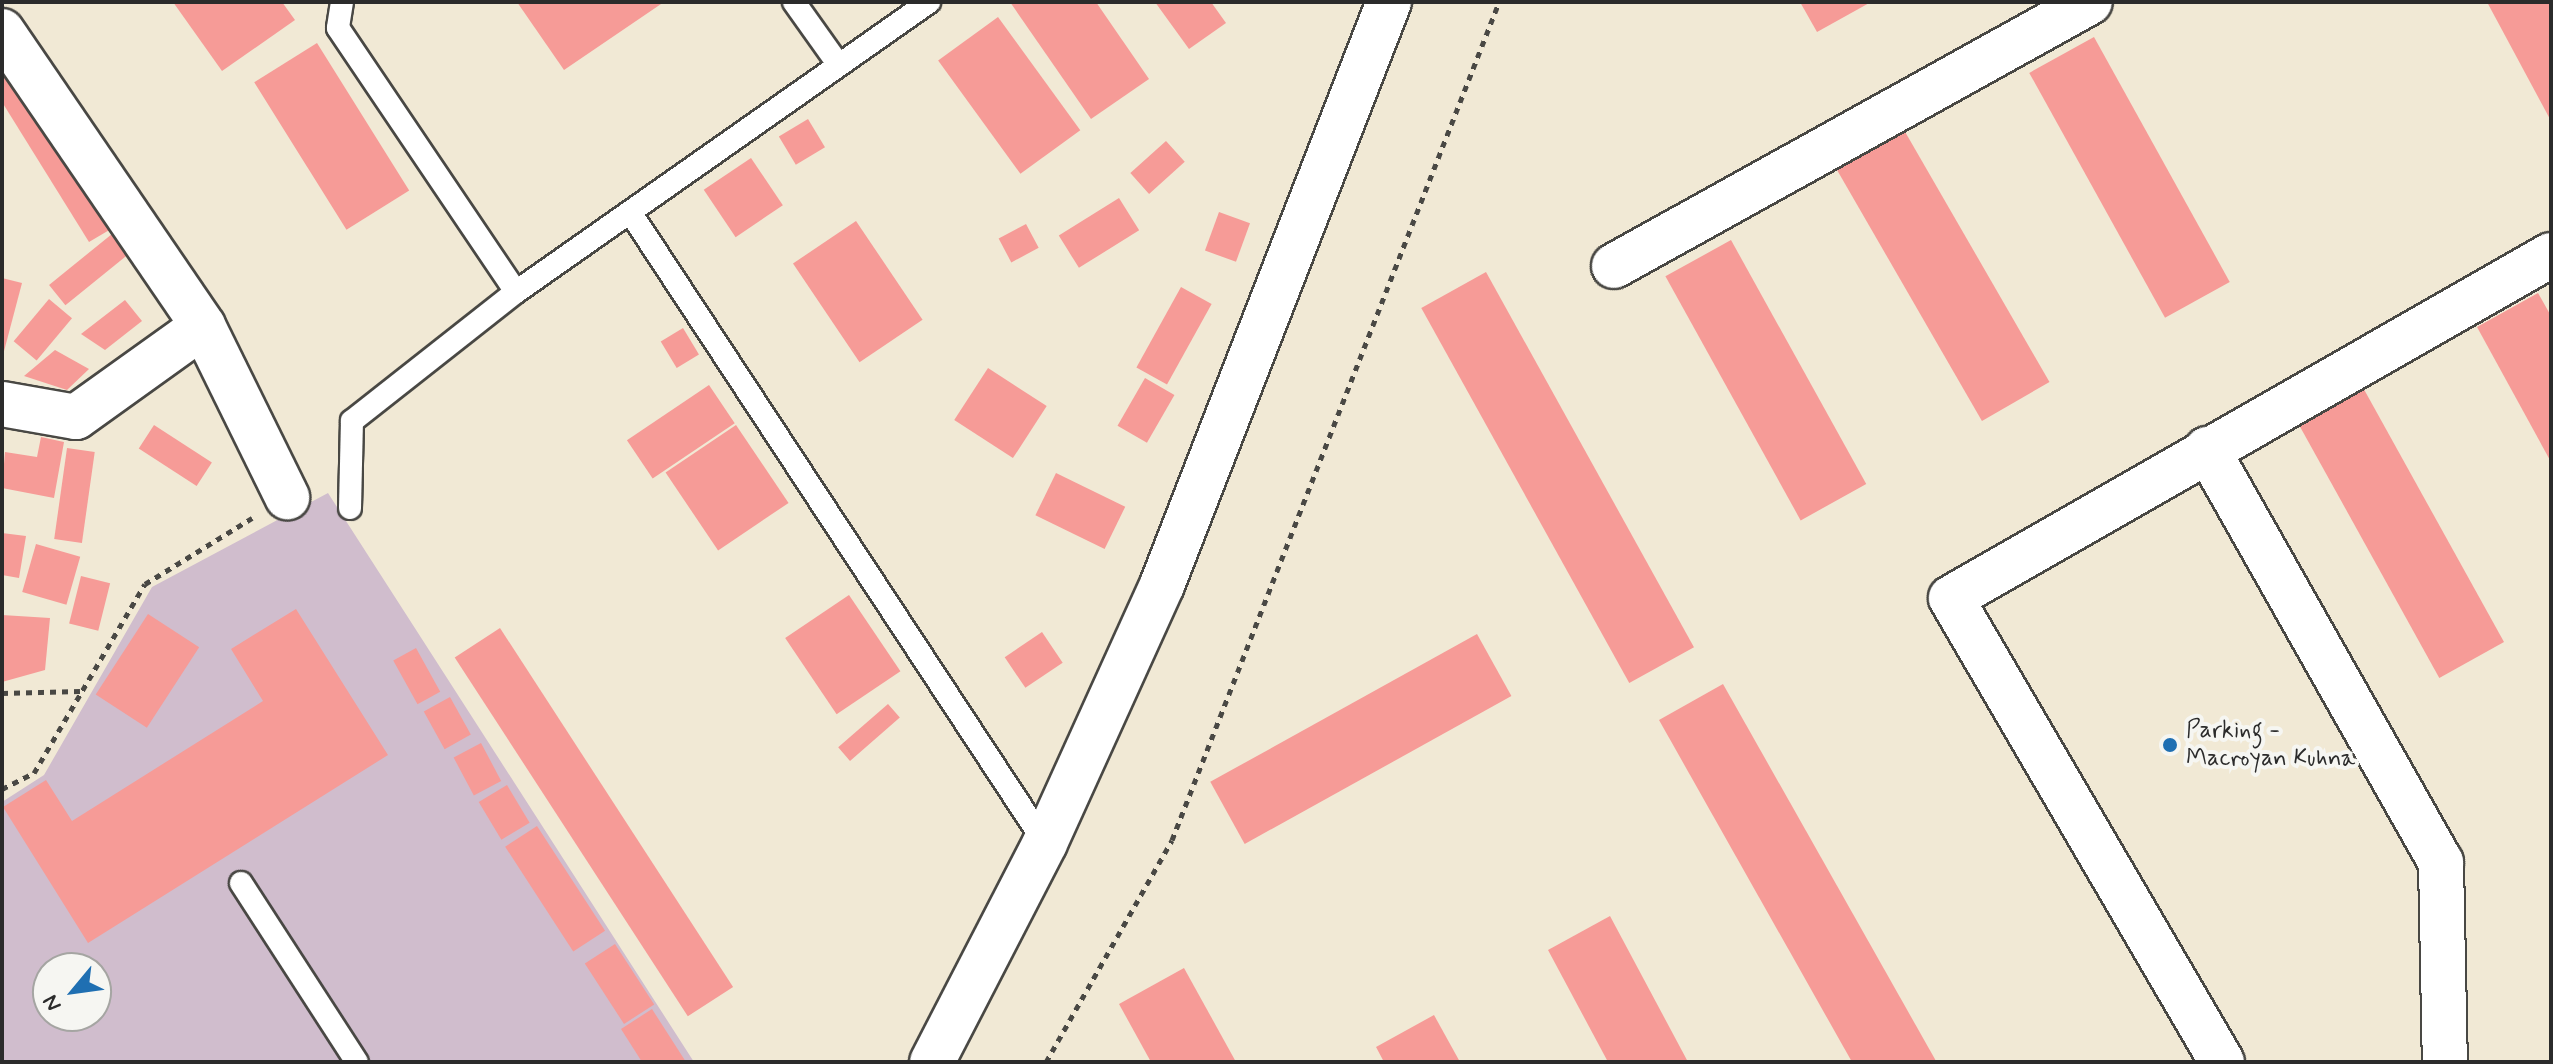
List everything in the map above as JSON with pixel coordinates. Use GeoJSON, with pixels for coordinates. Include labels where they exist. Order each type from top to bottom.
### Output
{"type":"FeatureCollection","features":[{"type":"Feature","properties":{"kind":"street"},"geometry":{"type":"LineString","coordinates":[[932,1062],[1045,843],[1162,585],[1389,2]]}},
{"type":"Feature","properties":{"kind":"street"},"geometry":{"type":"LineString","coordinates":[[964,1062],[1089,818],[1194,585],[1419,2]]}},
{"type":"Feature","properties":{"kind":"street"},"geometry":{"type":"LineString","coordinates":[[1614,266],[2090,2]]}},
{"type":"Feature","properties":{"kind":"street"},"geometry":{"type":"LineString","coordinates":[[2,31],[203,326],[287,497]]}},
{"type":"Feature","properties":{"kind":"street"},"geometry":{"type":"LineString","coordinates":[[2222,1062],[1951,598],[2551,255]]}},
{"type":"Feature","properties":{"kind":"street"},"geometry":{"type":"LineString","coordinates":[[2,404],[76,417],[203,326]]}},
{"type":"Feature","properties":{"kind":"street"},"geometry":{"type":"LineString","coordinates":[[2207,449],[2441,862],[2445,1062]]}},
{"type":"Feature","properties":{"kind":"lane"},"geometry":{"type":"LineString","coordinates":[[342,2],[338,28],[516,292]]}},
{"type":"Feature","properties":{"kind":"lane"},"geometry":{"type":"LineString","coordinates":[[794,2],[838,64]]}},
{"type":"Feature","properties":{"kind":"lane"},"geometry":{"type":"LineString","coordinates":[[350,508],[352,421],[516,292],[929,2]]}},
{"type":"Feature","properties":{"kind":"lane"},"geometry":{"type":"LineString","coordinates":[[630,212],[1045,843]]}},
{"type":"Feature","properties":{"kind":"lane"},"geometry":{"type":"LineString","coordinates":[[241,883],[357,1062]]}},
{"type":"Feature","properties":{"kind":"path"},"geometry":{"type":"LineString","coordinates":[[1046,1062],[1172,840],[1499,2]]}},
{"type":"Feature","properties":{"kind":"path"},"geometry":{"type":"LineString","coordinates":[[2,789],[34,773],[145,584],[287,497]]}},
{"type":"Feature","properties":{"kind":"path"},"geometry":{"type":"LineString","coordinates":[[2,693],[80,691]]}},
{"type":"Feature","properties":{"kind":"shaded area"},"geometry":{"type":"Polygon","coordinates":[[[328,493],[694,1062],[2,1062],[2,802],[44,775],[152,587],[328,493]]]}},
{"type":"Feature","properties":{"kind":"building"},"geometry":{"type":"Polygon","coordinates":[[[173,2],[282,2],[295,20],[222,71],[173,2]]]}},
{"type":"Feature","properties":{"kind":"building"},"geometry":{"type":"Polygon","coordinates":[[[517,2],[664,2],[564,70],[517,2]]]}},
{"type":"Feature","properties":{"kind":"building"},"geometry":{"type":"Polygon","coordinates":[[[1010,2],[1096,2],[1149,79],[1091,119],[1010,2]]]}},
{"type":"Feature","properties":{"kind":"building"},"geometry":{"type":"Polygon","coordinates":[[[1155,2],[1211,2],[1226,23],[1189,49],[1155,2]]]}},
{"type":"Feature","properties":{"kind":"building"},"geometry":{"type":"Polygon","coordinates":[[[1800,2],[1871,2],[1817,32],[1800,2]]]}},
{"type":"Feature","properties":{"kind":"building"},"geometry":{"type":"Polygon","coordinates":[[[2487,2],[2551,2],[2551,121],[2487,2]]]}},
{"type":"Feature","properties":{"kind":"building"},"geometry":{"type":"Polygon","coordinates":[[[998,17],[1080,130],[1020,174],[938,60],[998,17]]]}},
{"type":"Feature","properties":{"kind":"building"},"geometry":{"type":"Polygon","coordinates":[[[2094,37],[2230,282],[2165,318],[2029,73],[2094,37]]]}},
{"type":"Feature","properties":{"kind":"building"},"geometry":{"type":"Polygon","coordinates":[[[317,43],[409,191],[346,230],[254,82],[317,43]]]}},
{"type":"Feature","properties":{"kind":"building"},"geometry":{"type":"Polygon","coordinates":[[[2,53],[111,229],[89,242],[2,102],[2,53]]]}},
{"type":"Feature","properties":{"kind":"building"},"geometry":{"type":"Polygon","coordinates":[[[808,119],[825,147],[796,165],[779,137],[808,119]]]}},
{"type":"Feature","properties":{"kind":"building"},"geometry":{"type":"Polygon","coordinates":[[[1904,130],[2050,382],[1982,421],[1836,169],[1904,130]]]}},
{"type":"Feature","properties":{"kind":"building"},"geometry":{"type":"Polygon","coordinates":[[[1166,141],[1185,162],[1149,194],[1130,173],[1166,141]]]}},
{"type":"Feature","properties":{"kind":"building"},"geometry":{"type":"Polygon","coordinates":[[[751,158],[783,205],[736,237],[704,190],[751,158]]]}},
{"type":"Feature","properties":{"kind":"building"},"geometry":{"type":"Polygon","coordinates":[[[1119,198],[1139,230],[1079,268],[1059,236],[1119,198]]]}},
{"type":"Feature","properties":{"kind":"building"},"geometry":{"type":"Polygon","coordinates":[[[1219,212],[1250,223],[1236,262],[1205,251],[1219,212]]]}},
{"type":"Feature","properties":{"kind":"building"},"geometry":{"type":"Polygon","coordinates":[[[856,221],[923,320],[860,362],[793,263],[856,221]]]}},
{"type":"Feature","properties":{"kind":"building"},"geometry":{"type":"Polygon","coordinates":[[[1026,224],[1039,248],[1011,262],[999,239],[1026,224]]]}},
{"type":"Feature","properties":{"kind":"building"},"geometry":{"type":"Polygon","coordinates":[[[112,234],[128,254],[65,305],[49,285],[112,234]]]}},
{"type":"Feature","properties":{"kind":"building"},"geometry":{"type":"Polygon","coordinates":[[[1731,240],[1866,484],[1801,520],[1665,276],[1731,240]]]}},
{"type":"Feature","properties":{"kind":"building"},"geometry":{"type":"Polygon","coordinates":[[[1486,272],[1694,647],[1629,683],[1421,308],[1486,272]]]}},
{"type":"Feature","properties":{"kind":"building"},"geometry":{"type":"Polygon","coordinates":[[[2,278],[22,283],[3,355],[2,355],[2,278]]]}},
{"type":"Feature","properties":{"kind":"building"},"geometry":{"type":"Polygon","coordinates":[[[1181,287],[1212,304],[1167,384],[1136,367],[1181,287]]]}},
{"type":"Feature","properties":{"kind":"building"},"geometry":{"type":"Polygon","coordinates":[[[2538,293],[2551,316],[2551,462],[2477,327],[2538,293]]]}},
{"type":"Feature","properties":{"kind":"building"},"geometry":{"type":"Polygon","coordinates":[[[49,299],[72,318],[37,360],[14,341],[49,299]]]}},
{"type":"Feature","properties":{"kind":"building"},"geometry":{"type":"Polygon","coordinates":[[[125,300],[142,321],[105,350],[81,334],[125,300]]]}},
{"type":"Feature","properties":{"kind":"building"},"geometry":{"type":"Polygon","coordinates":[[[683,328],[699,355],[677,368],[661,341],[683,328]]]}},
{"type":"Feature","properties":{"kind":"building"},"geometry":{"type":"Polygon","coordinates":[[[55,350],[89,369],[67,390],[24,376],[55,350]]]}},
{"type":"Feature","properties":{"kind":"building"},"geometry":{"type":"Polygon","coordinates":[[[988,368],[1047,406],[1013,458],[954,420],[988,368]]]}},
{"type":"Feature","properties":{"kind":"building"},"geometry":{"type":"Polygon","coordinates":[[[1145,378],[1174,395],[1147,443],[1118,426],[1145,378]]]}},
{"type":"Feature","properties":{"kind":"building"},"geometry":{"type":"Polygon","coordinates":[[[2361,384],[2504,642],[2439,678],[2296,420],[2361,384]]]}},
{"type":"Feature","properties":{"kind":"building"},"geometry":{"type":"Polygon","coordinates":[[[709,385],[735,423],[653,478],[627,440],[709,385]]]}},
{"type":"Feature","properties":{"kind":"building"},"geometry":{"type":"Polygon","coordinates":[[[154,425],[212,463],[197,486],[139,448],[154,425]]]}},
{"type":"Feature","properties":{"kind":"building"},"geometry":{"type":"Polygon","coordinates":[[[736,425],[789,503],[718,550],[666,473],[736,425]]]}},
{"type":"Feature","properties":{"kind":"building"},"geometry":{"type":"Polygon","coordinates":[[[41,437],[64,442],[54,498],[2,488],[5,452],[37,457],[41,437]]]}},
{"type":"Feature","properties":{"kind":"building"},"geometry":{"type":"Polygon","coordinates":[[[67,448],[95,452],[82,543],[54,539],[67,448]]]}},
{"type":"Feature","properties":{"kind":"building"},"geometry":{"type":"Polygon","coordinates":[[[1056,473],[1125,507],[1105,549],[1035,515],[1056,473]]]}},
{"type":"Feature","properties":{"kind":"building"},"geometry":{"type":"Polygon","coordinates":[[[2,533],[26,536],[19,578],[2,575],[2,533]]]}},
{"type":"Feature","properties":{"kind":"building"},"geometry":{"type":"Polygon","coordinates":[[[36,544],[80,557],[66,605],[22,592],[36,544]]]}},
{"type":"Feature","properties":{"kind":"building"},"geometry":{"type":"Polygon","coordinates":[[[81,576],[110,583],[98,631],[69,624],[81,576]]]}},
{"type":"Feature","properties":{"kind":"building"},"geometry":{"type":"Polygon","coordinates":[[[849,595],[900,671],[837,714],[785,638],[849,595]]]}},
{"type":"Feature","properties":{"kind":"building"},"geometry":{"type":"Polygon","coordinates":[[[296,609],[388,755],[88,943],[3,807],[46,780],[72,821],[263,701],[231,649],[296,609]]]}},
{"type":"Feature","properties":{"kind":"building"},"geometry":{"type":"Polygon","coordinates":[[[148,614],[199,647],[147,728],[96,695],[148,614]]]}},
{"type":"Feature","properties":{"kind":"building"},"geometry":{"type":"Polygon","coordinates":[[[2,615],[50,618],[45,670],[2,682],[2,615]]]}},
{"type":"Feature","properties":{"kind":"building"},"geometry":{"type":"Polygon","coordinates":[[[500,628],[733,987],[688,1016],[455,657],[500,628]]]}},
{"type":"Feature","properties":{"kind":"building"},"geometry":{"type":"Polygon","coordinates":[[[1042,632],[1063,663],[1025,688],[1005,657],[1042,632]]]}},
{"type":"Feature","properties":{"kind":"building"},"geometry":{"type":"Polygon","coordinates":[[[1477,634],[1511,696],[1245,844],[1210,782],[1477,634]]]}},
{"type":"Feature","properties":{"kind":"building"},"geometry":{"type":"Polygon","coordinates":[[[416,648],[440,692],[418,704],[393,661],[416,648]]]}},
{"type":"Feature","properties":{"kind":"building"},"geometry":{"type":"Polygon","coordinates":[[[1723,684],[1936,1061],[1852,1062],[1659,720],[1723,684]]]}},
{"type":"Feature","properties":{"kind":"building"},"geometry":{"type":"Polygon","coordinates":[[[450,697],[471,735],[445,749],[424,712],[450,697]]]}},
{"type":"Feature","properties":{"kind":"building"},"geometry":{"type":"Polygon","coordinates":[[[888,704],[900,718],[850,761],[838,747],[888,704]]]}},
{"type":"Feature","properties":{"kind":"building"},"geometry":{"type":"Polygon","coordinates":[[[481,743],[501,781],[474,796],[454,758],[481,743]]]}},
{"type":"Feature","properties":{"kind":"building"},"geometry":{"type":"Polygon","coordinates":[[[507,785],[530,823],[501,840],[479,802],[507,785]]]}},
{"type":"Feature","properties":{"kind":"building"},"geometry":{"type":"Polygon","coordinates":[[[537,826],[605,931],[573,952],[505,847],[537,826]]]}},
{"type":"Feature","properties":{"kind":"building"},"geometry":{"type":"Polygon","coordinates":[[[1610,916],[1688,1062],[1608,1062],[1548,950],[1610,916]]]}},
{"type":"Feature","properties":{"kind":"building"},"geometry":{"type":"Polygon","coordinates":[[[615,944],[654,1004],[624,1024],[585,964],[615,944]]]}},
{"type":"Feature","properties":{"kind":"building"},"geometry":{"type":"Polygon","coordinates":[[[1184,968],[1236,1062],[1151,1062],[1119,1004],[1184,968]]]}},
{"type":"Feature","properties":{"kind":"building"},"geometry":{"type":"Polygon","coordinates":[[[652,1009],[686,1062],[642,1062],[621,1029],[652,1009]]]}},
{"type":"Feature","properties":{"kind":"building"},"geometry":{"type":"Polygon","coordinates":[[[1434,1015],[1460,1062],[1384,1062],[1376,1047],[1434,1015]]]}},
{"type":"Feature","properties":{"kind":"place","name":"Parking - Macroyan Kuhna"},"geometry":{"type":"Point","coordinates":[2170,745]}}]}
